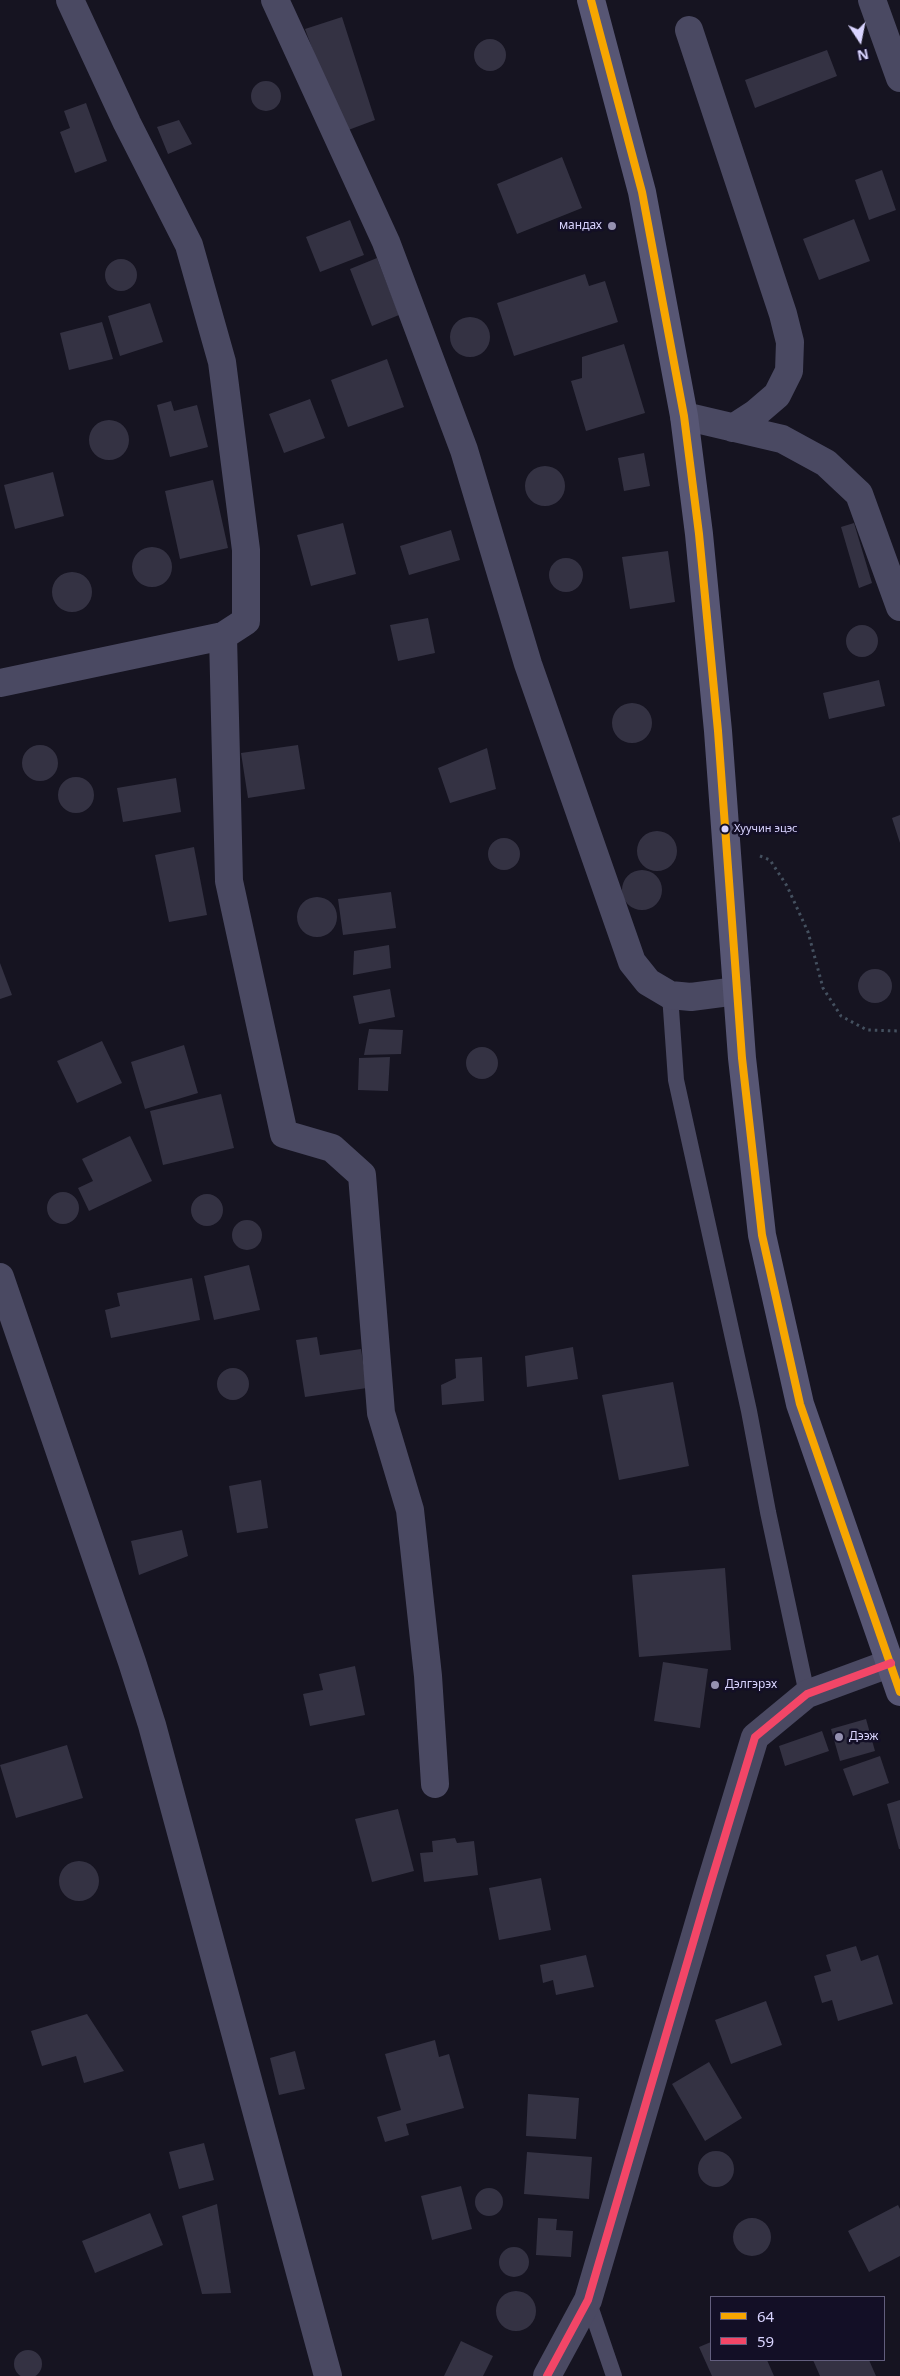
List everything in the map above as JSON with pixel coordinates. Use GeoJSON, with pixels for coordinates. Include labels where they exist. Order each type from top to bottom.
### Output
{"type":"FeatureCollection","features":[{"type":"Feature","properties":{"kind":"main road"},"geometry":{"type":"LineString","coordinates":[[590,0],[642,192],[684,416],[699,534],[726,843],[742,1058],[762,1235],[800,1404],[900,1692]]}},
{"type":"Feature","properties":{"kind":"street"},"geometry":{"type":"LineString","coordinates":[[0,683],[223,636],[246,621],[246,559],[222,362],[189,245],[127,123],[70,0]]}},
{"type":"Feature","properties":{"kind":"street"},"geometry":{"type":"LineString","coordinates":[[275,0],[386,242],[461,441],[528,664],[632,962],[648,982],[670,995],[691,997],[737,991]]}},
{"type":"Feature","properties":{"kind":"street"},"geometry":{"type":"LineString","coordinates":[[872,0],[900,78]]}},
{"type":"Feature","properties":{"kind":"street"},"geometry":{"type":"LineString","coordinates":[[689,30],[783,314],[790,342],[789,371],[777,395],[756,413],[733,428]]}},
{"type":"Feature","properties":{"kind":"street"},"geometry":{"type":"LineString","coordinates":[[684,416],[782,439],[826,463],[859,494],[900,607]]}},
{"type":"Feature","properties":{"kind":"street"},"geometry":{"type":"LineString","coordinates":[[223,636],[229,881],[284,1134],[332,1148],[362,1175],[380,1413],[410,1510],[428,1676],[435,1784]]}},
{"type":"Feature","properties":{"kind":"street"},"geometry":{"type":"LineString","coordinates":[[0,1277],[152,1725],[328,2376]]}},
{"type":"Feature","properties":{"kind":"street"},"geometry":{"type":"LineString","coordinates":[[547,2376],[588,2300],[710,1885],[756,1737],[807,1694],[891,1663]]}},
{"type":"Feature","properties":{"kind":"lane"},"geometry":{"type":"LineString","coordinates":[[670,995],[676,1080],[749,1411],[768,1512],[807,1694]]}},
{"type":"Feature","properties":{"kind":"lane"},"geometry":{"type":"LineString","coordinates":[[588,2300],[614,2376]]}},
{"type":"Feature","properties":{"kind":"path"},"geometry":{"type":"LineString","coordinates":[[726,843],[770,860],[787,886],[805,924],[823,988],[841,1016],[867,1030],[900,1031]]}},
{"type":"Feature","properties":{"kind":"building"},"geometry":{"type":"Polygon","coordinates":[[[342,17],[375,120],[343,132],[305,29],[342,17]]]}},
{"type":"Feature","properties":{"kind":"building"},"geometry":{"type":"Polygon","coordinates":[[[490,39],[496,40],[501,44],[505,49],[505,61],[501,66],[496,70],[490,71],[484,70],[479,66],[475,61],[474,55],[475,49],[479,44],[484,40],[490,39]]]}},
{"type":"Feature","properties":{"kind":"building"},"geometry":{"type":"Polygon","coordinates":[[[827,50],[837,76],[755,108],[745,80],[827,50]]]}},
{"type":"Feature","properties":{"kind":"building"},"geometry":{"type":"Polygon","coordinates":[[[266,81],[277,85],[281,96],[277,107],[266,111],[255,107],[251,96],[255,85],[266,81]]]}},
{"type":"Feature","properties":{"kind":"building"},"geometry":{"type":"Polygon","coordinates":[[[86,103],[107,161],[75,173],[60,132],[70,128],[64,111],[86,103]]]}},
{"type":"Feature","properties":{"kind":"building"},"geometry":{"type":"Polygon","coordinates":[[[179,120],[192,144],[168,154],[157,127],[179,120]]]}},
{"type":"Feature","properties":{"kind":"building"},"geometry":{"type":"Polygon","coordinates":[[[562,157],[582,208],[517,234],[497,184],[562,157]]]}},
{"type":"Feature","properties":{"kind":"building"},"geometry":{"type":"Polygon","coordinates":[[[882,170],[896,210],[869,220],[855,180],[882,170]]]}},
{"type":"Feature","properties":{"kind":"building"},"geometry":{"type":"Polygon","coordinates":[[[854,219],[870,261],[819,280],[803,239],[854,219]]]}},
{"type":"Feature","properties":{"kind":"building"},"geometry":{"type":"Polygon","coordinates":[[[350,220],[364,255],[320,272],[306,237],[350,220]]]}},
{"type":"Feature","properties":{"kind":"building"},"geometry":{"type":"Polygon","coordinates":[[[377,258],[399,315],[372,326],[350,269],[377,258]]]}},
{"type":"Feature","properties":{"kind":"building"},"geometry":{"type":"Polygon","coordinates":[[[121,259],[127,260],[132,264],[136,269],[136,281],[132,286],[127,290],[121,291],[115,290],[110,286],[106,281],[105,275],[106,269],[110,264],[115,260],[121,259]]]}},
{"type":"Feature","properties":{"kind":"building"},"geometry":{"type":"Polygon","coordinates":[[[585,274],[589,286],[605,281],[618,322],[514,356],[497,303],[585,274]]]}},
{"type":"Feature","properties":{"kind":"building"},"geometry":{"type":"Polygon","coordinates":[[[150,303],[163,342],[120,356],[108,316],[150,303]]]}},
{"type":"Feature","properties":{"kind":"building"},"geometry":{"type":"Polygon","coordinates":[[[470,317],[484,323],[490,337],[484,351],[470,357],[456,351],[450,337],[456,323],[470,317]]]}},
{"type":"Feature","properties":{"kind":"building"},"geometry":{"type":"Polygon","coordinates":[[[102,322],[113,359],[69,370],[60,333],[102,322]]]}},
{"type":"Feature","properties":{"kind":"building"},"geometry":{"type":"Polygon","coordinates":[[[624,344],[645,413],[586,431],[571,381],[582,378],[582,357],[624,344]]]}},
{"type":"Feature","properties":{"kind":"building"},"geometry":{"type":"Polygon","coordinates":[[[387,359],[404,407],[348,427],[331,380],[387,359]]]}},
{"type":"Feature","properties":{"kind":"building"},"geometry":{"type":"Polygon","coordinates":[[[310,399],[325,438],[284,453],[269,414],[310,399]]]}},
{"type":"Feature","properties":{"kind":"building"},"geometry":{"type":"Polygon","coordinates":[[[171,401],[174,411],[197,405],[208,447],[170,457],[157,405],[171,401]]]}},
{"type":"Feature","properties":{"kind":"building"},"geometry":{"type":"Polygon","coordinates":[[[109,420],[123,426],[129,440],[123,454],[109,460],[95,454],[89,440],[95,426],[109,420]]]}},
{"type":"Feature","properties":{"kind":"building"},"geometry":{"type":"Polygon","coordinates":[[[644,453],[650,486],[624,491],[618,458],[644,453]]]}},
{"type":"Feature","properties":{"kind":"building"},"geometry":{"type":"Polygon","coordinates":[[[545,466],[559,472],[565,486],[559,500],[545,506],[531,500],[525,486],[531,472],[545,466]]]}},
{"type":"Feature","properties":{"kind":"building"},"geometry":{"type":"Polygon","coordinates":[[[53,472],[64,516],[15,529],[4,485],[53,472]]]}},
{"type":"Feature","properties":{"kind":"building"},"geometry":{"type":"Polygon","coordinates":[[[213,480],[228,548],[180,559],[165,491],[213,480]]]}},
{"type":"Feature","properties":{"kind":"building"},"geometry":{"type":"Polygon","coordinates":[[[343,523],[356,574],[311,586],[297,535],[343,523]]]}},
{"type":"Feature","properties":{"kind":"building"},"geometry":{"type":"Polygon","coordinates":[[[854,523],[872,583],[859,588],[841,527],[854,523]]]}},
{"type":"Feature","properties":{"kind":"building"},"geometry":{"type":"Polygon","coordinates":[[[451,530],[460,560],[409,575],[400,546],[451,530]]]}},
{"type":"Feature","properties":{"kind":"building"},"geometry":{"type":"Polygon","coordinates":[[[152,547],[166,553],[172,567],[166,581],[152,587],[138,581],[132,567],[138,553],[152,547]]]}},
{"type":"Feature","properties":{"kind":"building"},"geometry":{"type":"Polygon","coordinates":[[[668,551],[675,602],[630,609],[622,557],[668,551]]]}},
{"type":"Feature","properties":{"kind":"building"},"geometry":{"type":"Polygon","coordinates":[[[566,558],[578,563],[583,575],[578,587],[566,592],[554,587],[549,575],[554,563],[566,558]]]}},
{"type":"Feature","properties":{"kind":"building"},"geometry":{"type":"Polygon","coordinates":[[[72,572],[86,578],[92,592],[86,606],[72,612],[58,606],[52,592],[58,578],[72,572]]]}},
{"type":"Feature","properties":{"kind":"building"},"geometry":{"type":"Polygon","coordinates":[[[428,618],[435,653],[398,661],[390,625],[428,618]]]}},
{"type":"Feature","properties":{"kind":"building"},"geometry":{"type":"Polygon","coordinates":[[[862,625],[868,626],[873,630],[877,635],[877,647],[873,652],[868,656],[862,657],[856,656],[851,652],[847,647],[846,641],[847,635],[851,630],[856,626],[862,625]]]}},
{"type":"Feature","properties":{"kind":"building"},"geometry":{"type":"Polygon","coordinates":[[[879,680],[885,706],[829,719],[823,693],[879,680]]]}},
{"type":"Feature","properties":{"kind":"building"},"geometry":{"type":"Polygon","coordinates":[[[632,703],[646,709],[652,723],[646,737],[632,743],[618,737],[612,723],[618,709],[632,703]]]}},
{"type":"Feature","properties":{"kind":"building"},"geometry":{"type":"Polygon","coordinates":[[[40,745],[47,746],[53,750],[57,756],[57,770],[53,776],[47,780],[40,781],[33,780],[27,776],[23,770],[22,763],[23,756],[27,750],[33,746],[40,745]]]}},
{"type":"Feature","properties":{"kind":"building"},"geometry":{"type":"Polygon","coordinates":[[[298,745],[305,789],[248,798],[241,753],[298,745]]]}},
{"type":"Feature","properties":{"kind":"building"},"geometry":{"type":"Polygon","coordinates":[[[487,748],[496,789],[450,803],[438,768],[487,748]]]}},
{"type":"Feature","properties":{"kind":"building"},"geometry":{"type":"Polygon","coordinates":[[[76,777],[83,778],[89,782],[93,788],[93,802],[89,808],[83,812],[76,813],[69,812],[63,808],[59,802],[58,795],[59,788],[63,782],[69,778],[76,777]]]}},
{"type":"Feature","properties":{"kind":"building"},"geometry":{"type":"Polygon","coordinates":[[[176,778],[181,812],[123,822],[117,788],[176,778]]]}},
{"type":"Feature","properties":{"kind":"building"},"geometry":{"type":"Polygon","coordinates":[[[900,815],[900,843],[892,818],[900,815]]]}},
{"type":"Feature","properties":{"kind":"building"},"geometry":{"type":"Polygon","coordinates":[[[657,831],[671,837],[677,851],[671,865],[657,871],[643,865],[637,851],[643,837],[657,831]]]}},
{"type":"Feature","properties":{"kind":"building"},"geometry":{"type":"Polygon","coordinates":[[[504,838],[510,839],[515,843],[519,848],[519,860],[515,865],[510,869],[504,870],[498,869],[493,865],[489,860],[488,854],[489,848],[493,843],[498,839],[504,838]]]}},
{"type":"Feature","properties":{"kind":"building"},"geometry":{"type":"Polygon","coordinates":[[[194,847],[207,915],[169,922],[155,855],[194,847]]]}},
{"type":"Feature","properties":{"kind":"building"},"geometry":{"type":"Polygon","coordinates":[[[642,870],[656,876],[662,890],[656,904],[642,910],[628,904],[622,890],[628,876],[642,870]]]}},
{"type":"Feature","properties":{"kind":"building"},"geometry":{"type":"Polygon","coordinates":[[[391,892],[396,928],[343,935],[338,899],[391,892]]]}},
{"type":"Feature","properties":{"kind":"building"},"geometry":{"type":"Polygon","coordinates":[[[317,897],[331,903],[337,917],[331,931],[317,937],[303,931],[297,917],[303,903],[317,897]]]}},
{"type":"Feature","properties":{"kind":"building"},"geometry":{"type":"Polygon","coordinates":[[[389,945],[391,968],[353,975],[354,951],[389,945]]]}},
{"type":"Feature","properties":{"kind":"building"},"geometry":{"type":"Polygon","coordinates":[[[0,963],[12,995],[0,999],[0,963]]]}},
{"type":"Feature","properties":{"kind":"building"},"geometry":{"type":"Polygon","coordinates":[[[875,969],[887,974],[892,986],[887,998],[875,1003],[863,998],[858,986],[863,974],[875,969]]]}},
{"type":"Feature","properties":{"kind":"building"},"geometry":{"type":"Polygon","coordinates":[[[390,989],[395,1017],[359,1024],[353,996],[390,989]]]}},
{"type":"Feature","properties":{"kind":"building"},"geometry":{"type":"Polygon","coordinates":[[[369,1029],[403,1030],[401,1054],[364,1055],[369,1029]]]}},
{"type":"Feature","properties":{"kind":"building"},"geometry":{"type":"Polygon","coordinates":[[[102,1041],[122,1083],[77,1103],[57,1061],[102,1041]]]}},
{"type":"Feature","properties":{"kind":"building"},"geometry":{"type":"Polygon","coordinates":[[[184,1045],[198,1093],[145,1109],[131,1062],[184,1045]]]}},
{"type":"Feature","properties":{"kind":"building"},"geometry":{"type":"Polygon","coordinates":[[[482,1047],[488,1048],[493,1052],[497,1057],[497,1069],[493,1074],[488,1078],[482,1079],[476,1078],[471,1074],[467,1069],[466,1063],[467,1057],[471,1052],[476,1048],[482,1047]]]}},
{"type":"Feature","properties":{"kind":"building"},"geometry":{"type":"Polygon","coordinates":[[[390,1057],[388,1091],[358,1090],[359,1058],[390,1057]]]}},
{"type":"Feature","properties":{"kind":"building"},"geometry":{"type":"Polygon","coordinates":[[[221,1094],[234,1148],[163,1165],[150,1111],[221,1094]]]}},
{"type":"Feature","properties":{"kind":"building"},"geometry":{"type":"Polygon","coordinates":[[[130,1136],[152,1181],[89,1211],[78,1188],[93,1181],[82,1159],[130,1136]]]}},
{"type":"Feature","properties":{"kind":"building"},"geometry":{"type":"Polygon","coordinates":[[[63,1192],[74,1197],[79,1208],[74,1219],[63,1224],[52,1219],[47,1208],[52,1197],[63,1192]]]}},
{"type":"Feature","properties":{"kind":"building"},"geometry":{"type":"Polygon","coordinates":[[[207,1194],[213,1195],[218,1199],[222,1204],[222,1216],[218,1221],[213,1225],[207,1226],[201,1225],[196,1221],[192,1216],[191,1210],[192,1204],[196,1199],[201,1195],[207,1194]]]}},
{"type":"Feature","properties":{"kind":"building"},"geometry":{"type":"Polygon","coordinates":[[[247,1220],[258,1224],[262,1235],[258,1246],[247,1250],[236,1246],[232,1235],[236,1224],[247,1220]]]}},
{"type":"Feature","properties":{"kind":"building"},"geometry":{"type":"Polygon","coordinates":[[[249,1265],[260,1310],[214,1320],[204,1276],[249,1265]]]}},
{"type":"Feature","properties":{"kind":"building"},"geometry":{"type":"Polygon","coordinates":[[[192,1278],[200,1320],[111,1338],[105,1310],[120,1306],[117,1293],[192,1278]]]}},
{"type":"Feature","properties":{"kind":"building"},"geometry":{"type":"Polygon","coordinates":[[[317,1337],[320,1355],[361,1349],[367,1388],[305,1397],[296,1340],[317,1337]]]}},
{"type":"Feature","properties":{"kind":"building"},"geometry":{"type":"Polygon","coordinates":[[[573,1347],[578,1379],[527,1387],[525,1356],[573,1347]]]}},
{"type":"Feature","properties":{"kind":"building"},"geometry":{"type":"Polygon","coordinates":[[[482,1357],[484,1401],[442,1405],[441,1385],[456,1378],[455,1359],[482,1357]]]}},
{"type":"Feature","properties":{"kind":"building"},"geometry":{"type":"Polygon","coordinates":[[[233,1368],[244,1373],[249,1384],[244,1395],[233,1400],[222,1395],[217,1384],[222,1373],[233,1368]]]}},
{"type":"Feature","properties":{"kind":"building"},"geometry":{"type":"Polygon","coordinates":[[[673,1382],[689,1466],[619,1480],[602,1395],[673,1382]]]}},
{"type":"Feature","properties":{"kind":"building"},"geometry":{"type":"Polygon","coordinates":[[[261,1480],[268,1528],[237,1533],[229,1486],[261,1480]]]}},
{"type":"Feature","properties":{"kind":"building"},"geometry":{"type":"Polygon","coordinates":[[[182,1530],[188,1556],[139,1575],[131,1541],[182,1530]]]}},
{"type":"Feature","properties":{"kind":"building"},"geometry":{"type":"Polygon","coordinates":[[[725,1568],[731,1650],[639,1657],[632,1575],[725,1568]]]}},
{"type":"Feature","properties":{"kind":"building"},"geometry":{"type":"Polygon","coordinates":[[[663,1662],[708,1669],[700,1728],[654,1721],[663,1662]]]}},
{"type":"Feature","properties":{"kind":"building"},"geometry":{"type":"Polygon","coordinates":[[[355,1666],[365,1715],[310,1726],[303,1694],[323,1690],[319,1674],[355,1666]]]}},
{"type":"Feature","properties":{"kind":"building"},"geometry":{"type":"Polygon","coordinates":[[[866,1719],[875,1751],[840,1761],[831,1729],[866,1719]]]}},
{"type":"Feature","properties":{"kind":"building"},"geometry":{"type":"Polygon","coordinates":[[[822,1731],[829,1751],[785,1766],[779,1746],[822,1731]]]}},
{"type":"Feature","properties":{"kind":"building"},"geometry":{"type":"Polygon","coordinates":[[[67,1745],[83,1798],[16,1818],[0,1765],[67,1745]]]}},
{"type":"Feature","properties":{"kind":"building"},"geometry":{"type":"Polygon","coordinates":[[[880,1756],[889,1783],[853,1796],[843,1769],[880,1756]]]}},
{"type":"Feature","properties":{"kind":"building"},"geometry":{"type":"Polygon","coordinates":[[[900,1800],[900,1849],[899,1849],[887,1804],[900,1800]]]}},
{"type":"Feature","properties":{"kind":"building"},"geometry":{"type":"Polygon","coordinates":[[[398,1809],[414,1871],[372,1882],[355,1819],[398,1809]]]}},
{"type":"Feature","properties":{"kind":"building"},"geometry":{"type":"Polygon","coordinates":[[[455,1838],[457,1843],[474,1841],[478,1875],[424,1882],[420,1853],[433,1852],[432,1841],[455,1838]]]}},
{"type":"Feature","properties":{"kind":"building"},"geometry":{"type":"Polygon","coordinates":[[[79,1861],[93,1867],[99,1881],[93,1895],[79,1901],[65,1895],[59,1881],[65,1867],[79,1861]]]}},
{"type":"Feature","properties":{"kind":"building"},"geometry":{"type":"Polygon","coordinates":[[[541,1878],[551,1930],[499,1940],[489,1888],[541,1878]]]}},
{"type":"Feature","properties":{"kind":"building"},"geometry":{"type":"Polygon","coordinates":[[[856,1946],[861,1961],[878,1955],[893,2004],[838,2021],[832,2000],[822,2003],[814,1976],[831,1971],[826,1955],[856,1946]]]}},
{"type":"Feature","properties":{"kind":"building"},"geometry":{"type":"Polygon","coordinates":[[[586,1955],[594,1987],[556,1995],[553,1980],[543,1983],[540,1965],[586,1955]]]}},
{"type":"Feature","properties":{"kind":"building"},"geometry":{"type":"Polygon","coordinates":[[[766,2001],[782,2045],[731,2064],[715,2020],[766,2001]]]}},
{"type":"Feature","properties":{"kind":"building"},"geometry":{"type":"Polygon","coordinates":[[[87,2014],[124,2071],[84,2083],[76,2056],[42,2066],[31,2031],[87,2014]]]}},
{"type":"Feature","properties":{"kind":"building"},"geometry":{"type":"Polygon","coordinates":[[[435,2040],[439,2057],[449,2054],[464,2108],[406,2124],[409,2135],[385,2142],[377,2117],[401,2110],[385,2054],[435,2040]]]}},
{"type":"Feature","properties":{"kind":"building"},"geometry":{"type":"Polygon","coordinates":[[[295,2051],[305,2089],[279,2095],[270,2058],[295,2051]]]}},
{"type":"Feature","properties":{"kind":"building"},"geometry":{"type":"Polygon","coordinates":[[[709,2062],[742,2118],[705,2141],[672,2084],[709,2062]]]}},
{"type":"Feature","properties":{"kind":"building"},"geometry":{"type":"Polygon","coordinates":[[[528,2094],[579,2098],[576,2139],[526,2136],[528,2094]]]}},
{"type":"Feature","properties":{"kind":"building"},"geometry":{"type":"Polygon","coordinates":[[[204,2143],[214,2180],[179,2189],[169,2152],[204,2143]]]}},
{"type":"Feature","properties":{"kind":"building"},"geometry":{"type":"Polygon","coordinates":[[[716,2151],[723,2152],[729,2156],[733,2162],[733,2176],[729,2182],[723,2186],[716,2187],[709,2186],[703,2182],[699,2176],[698,2169],[699,2162],[703,2156],[709,2152],[716,2151]]]}},
{"type":"Feature","properties":{"kind":"building"},"geometry":{"type":"Polygon","coordinates":[[[527,2152],[592,2157],[589,2199],[524,2194],[527,2152]]]}},
{"type":"Feature","properties":{"kind":"building"},"geometry":{"type":"Polygon","coordinates":[[[461,2186],[472,2229],[432,2240],[421,2196],[461,2186]]]}},
{"type":"Feature","properties":{"kind":"building"},"geometry":{"type":"Polygon","coordinates":[[[489,2188],[499,2192],[503,2202],[499,2212],[489,2216],[479,2212],[475,2202],[479,2192],[489,2188]]]}},
{"type":"Feature","properties":{"kind":"building"},"geometry":{"type":"Polygon","coordinates":[[[217,2204],[231,2293],[202,2294],[182,2216],[217,2204]]]}},
{"type":"Feature","properties":{"kind":"building"},"geometry":{"type":"Polygon","coordinates":[[[898,2205],[900,2209],[900,2256],[869,2272],[848,2231],[898,2205]]]}},
{"type":"Feature","properties":{"kind":"building"},"geometry":{"type":"Polygon","coordinates":[[[150,2213],[163,2245],[95,2273],[82,2241],[150,2213]]]}},
{"type":"Feature","properties":{"kind":"building"},"geometry":{"type":"Polygon","coordinates":[[[538,2218],[557,2219],[556,2230],[573,2231],[571,2257],[536,2255],[538,2218]]]}},
{"type":"Feature","properties":{"kind":"building"},"geometry":{"type":"Polygon","coordinates":[[[752,2218],[766,2223],[771,2237],[766,2251],[752,2256],[738,2251],[733,2237],[738,2223],[752,2218]]]}},
{"type":"Feature","properties":{"kind":"building"},"geometry":{"type":"Polygon","coordinates":[[[514,2247],[520,2248],[528,2256],[528,2268],[520,2276],[514,2277],[508,2276],[500,2268],[499,2262],[500,2256],[508,2248],[514,2247]]]}},
{"type":"Feature","properties":{"kind":"building"},"geometry":{"type":"Polygon","coordinates":[[[516,2291],[527,2294],[533,2300],[536,2311],[533,2322],[527,2328],[516,2331],[505,2328],[499,2322],[496,2311],[499,2300],[505,2294],[516,2291]]]}},
{"type":"Feature","properties":{"kind":"building"},"geometry":{"type":"Polygon","coordinates":[[[461,2341],[493,2356],[483,2376],[444,2376],[461,2341]]]}},
{"type":"Feature","properties":{"kind":"building"},"geometry":{"type":"Polygon","coordinates":[[[710,2342],[710,2361],[767,2361],[774,2376],[712,2376],[699,2347],[710,2342]]]}},
{"type":"Feature","properties":{"kind":"building"},"geometry":{"type":"Polygon","coordinates":[[[23,2351],[33,2351],[41,2359],[41,2369],[33,2377],[23,2377],[15,2369],[15,2359],[23,2351]]]}},
{"type":"Feature","properties":{"kind":"building"},"geometry":{"type":"Polygon","coordinates":[[[813,2361],[869,2361],[876,2376],[820,2376],[813,2361]]]}},
{"type":"Feature","properties":{"kind":"transit line","name":"64"},"geometry":{"type":"LineString","coordinates":[[591,0],[642,192],[684,416],[699,534],[718,731],[742,1058],[762,1235],[800,1404],[900,1692]]}},
{"type":"Feature","properties":{"kind":"transit line","name":"59"},"geometry":{"type":"LineString","coordinates":[[547,2376],[588,2300],[755,1737],[807,1694],[891,1663]]}},
{"type":"Feature","properties":{"kind":"place","name":"мандах"},"geometry":{"type":"Point","coordinates":[612,226]}},
{"type":"Feature","properties":{"kind":"place","name":"Хуучин эцэс"},"geometry":{"type":"Point","coordinates":[725,829]}},
{"type":"Feature","properties":{"kind":"place","name":"Дэлгэрэх"},"geometry":{"type":"Point","coordinates":[715,1685]}},
{"type":"Feature","properties":{"kind":"place","name":"Дээж"},"geometry":{"type":"Point","coordinates":[839,1737]}}]}
